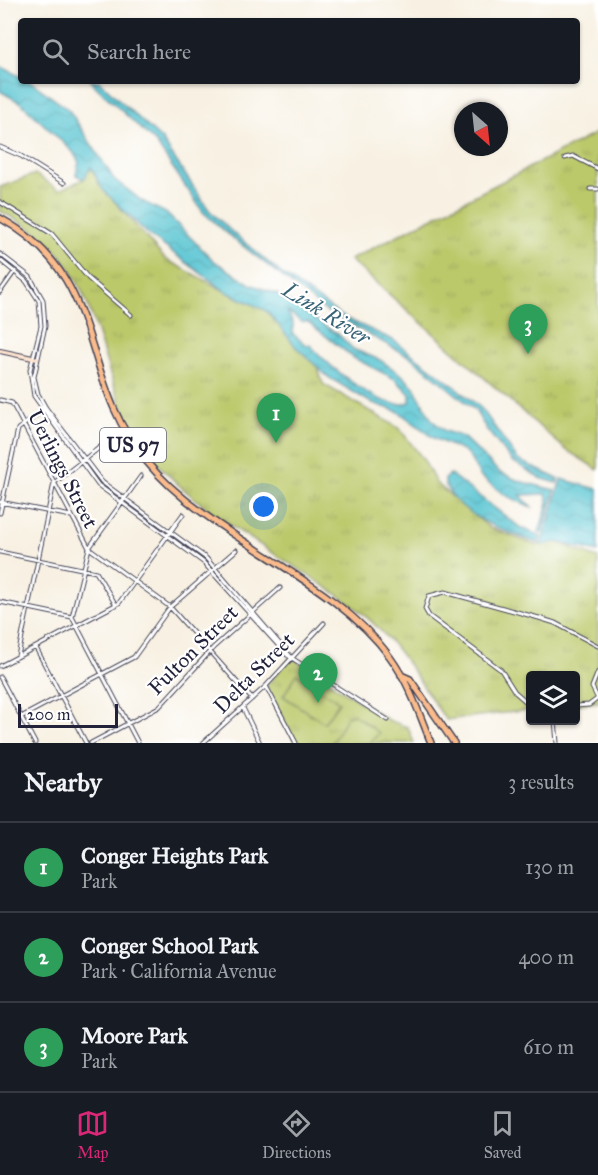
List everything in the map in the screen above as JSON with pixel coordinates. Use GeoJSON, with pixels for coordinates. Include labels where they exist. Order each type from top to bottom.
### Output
{"type":"FeatureCollection","features":[{"type":"Feature","properties":{"kind":"highway","name":"US 97"},"geometry":{"type":"LineString","coordinates":[[0,218],[35,241],[65,276],[80,308],[116,413],[147,463],[182,496],[345,611],[383,649],[401,675],[431,743]]}},
{"type":"Feature","properties":{"kind":"highway"},"geometry":{"type":"LineString","coordinates":[[401,675],[410,679],[454,743]]}},
{"type":"Feature","properties":{"kind":"street"},"geometry":{"type":"LineString","coordinates":[[0,147],[21,156],[64,183]]}},
{"type":"Feature","properties":{"kind":"street"},"geometry":{"type":"LineString","coordinates":[[565,158],[573,156],[598,170]]}},
{"type":"Feature","properties":{"kind":"street"},"geometry":{"type":"LineString","coordinates":[[590,189],[598,189]]}},
{"type":"Feature","properties":{"kind":"street"},"geometry":{"type":"LineString","coordinates":[[0,202],[52,234],[88,278],[131,315]]}},
{"type":"Feature","properties":{"kind":"street"},"geometry":{"type":"LineString","coordinates":[[0,254],[30,284],[39,301],[41,326],[30,384],[44,409],[83,461],[121,501],[169,535],[201,554],[285,654],[388,720]]}},
{"type":"Feature","properties":{"kind":"street"},"geometry":{"type":"LineString","coordinates":[[0,260],[16,269]]}},
{"type":"Feature","properties":{"kind":"street"},"geometry":{"type":"LineString","coordinates":[[0,292],[16,269]]}},
{"type":"Feature","properties":{"kind":"street"},"geometry":{"type":"LineString","coordinates":[[0,351],[35,358]]}},
{"type":"Feature","properties":{"kind":"street","name":"Uerlings Street"},"geometry":{"type":"LineString","coordinates":[[0,400],[12,403],[89,548]]}},
{"type":"Feature","properties":{"kind":"street"},"geometry":{"type":"LineString","coordinates":[[0,513],[18,429],[44,409]]}},
{"type":"Feature","properties":{"kind":"street"},"geometry":{"type":"LineString","coordinates":[[18,656],[54,483],[113,437]]}},
{"type":"Feature","properties":{"kind":"street"},"geometry":{"type":"LineString","coordinates":[[138,743],[72,617],[89,548],[141,476]]}},
{"type":"Feature","properties":{"kind":"street"},"geometry":{"type":"LineString","coordinates":[[1,502],[71,516]]}},
{"type":"Feature","properties":{"kind":"street"},"geometry":{"type":"LineString","coordinates":[[0,666],[116,605],[127,596],[183,514]]}},
{"type":"Feature","properties":{"kind":"street"},"geometry":{"type":"LineString","coordinates":[[89,548],[170,607],[252,699]]}},
{"type":"Feature","properties":{"kind":"street"},"geometry":{"type":"LineString","coordinates":[[21,717],[134,657],[170,607],[236,550]]}},
{"type":"Feature","properties":{"kind":"street"},"geometry":{"type":"LineString","coordinates":[[0,552],[83,568],[100,576],[116,605]]}},
{"type":"Feature","properties":{"kind":"street","name":"Fulton Street"},"geometry":{"type":"LineString","coordinates":[[91,743],[159,707],[209,651],[280,588]]}},
{"type":"Feature","properties":{"kind":"street"},"geometry":{"type":"LineString","coordinates":[[526,701],[515,692],[501,670],[429,616],[425,609],[429,596],[446,592],[540,618],[555,623],[598,646]]}},
{"type":"Feature","properties":{"kind":"street"},"geometry":{"type":"LineString","coordinates":[[0,602],[72,617]]}},
{"type":"Feature","properties":{"kind":"street","name":"Delta Street"},"geometry":{"type":"LineString","coordinates":[[203,743],[266,686],[324,623]]}},
{"type":"Feature","properties":{"kind":"street"},"geometry":{"type":"LineString","coordinates":[[36,648],[86,743]]}},
{"type":"Feature","properties":{"kind":"street"},"geometry":{"type":"LineString","coordinates":[[580,706],[589,705],[598,699],[592,687],[598,672]]}},
{"type":"Feature","properties":{"kind":"street"},"geometry":{"type":"LineString","coordinates":[[0,677],[35,743]]}},
{"type":"Feature","properties":{"kind":"street"},"geometry":{"type":"LineString","coordinates":[[266,686],[296,743]]}},
{"type":"Feature","properties":{"kind":"street"},"geometry":{"type":"LineString","coordinates":[[243,708],[260,743]]}},
{"type":"Feature","properties":{"kind":"street"},"geometry":{"type":"LineString","coordinates":[[555,725],[556,743]]}},
{"type":"Feature","properties":{"kind":"green space"},"geometry":{"type":"Polygon","coordinates":[[[598,132],[598,470],[565,449],[350,260],[598,132]]]}},
{"type":"Feature","properties":{"kind":"green space"},"geometry":{"type":"Polygon","coordinates":[[[91,167],[99,184],[165,259],[236,297],[263,308],[318,368],[323,384],[399,428],[423,459],[436,483],[490,528],[536,545],[557,542],[598,558],[598,702],[580,704],[580,671],[526,671],[526,710],[446,720],[405,659],[369,619],[311,577],[225,522],[166,473],[134,432],[122,408],[89,307],[64,260],[35,232],[0,211],[0,187],[35,174],[59,190],[84,179],[91,167]]]}},
{"type":"Feature","properties":{"kind":"green space"},"geometry":{"type":"Polygon","coordinates":[[[291,657],[388,720],[408,727],[414,743],[296,743],[266,686],[291,657]]]}},
{"type":"Feature","properties":{"kind":"green space"},"geometry":{"type":"Polygon","coordinates":[[[297,674],[339,702],[324,723],[283,696],[297,674]]]}},
{"type":"Feature","properties":{"kind":"green space"},"geometry":{"type":"Polygon","coordinates":[[[353,714],[379,733],[370,743],[332,743],[347,716],[353,714]]]}},
{"type":"Feature","properties":{"kind":"water","name":"Link River"},"geometry":{"type":"Polygon","coordinates":[[[0,66],[18,75],[18,84],[34,84],[69,110],[114,179],[142,201],[166,213],[214,261],[250,284],[277,294],[339,335],[353,349],[380,360],[402,375],[414,387],[432,420],[445,431],[463,437],[499,472],[519,481],[555,490],[542,533],[539,532],[548,503],[546,494],[520,495],[533,508],[505,495],[480,476],[467,453],[434,438],[399,412],[370,402],[328,377],[296,347],[267,311],[225,291],[149,235],[103,190],[91,167],[84,179],[76,175],[79,162],[73,152],[21,103],[0,91],[0,66]],[[287,311],[293,323],[293,334],[306,345],[310,345],[342,375],[371,395],[386,401],[399,404],[410,402],[410,394],[395,379],[354,358],[308,322],[302,322],[287,311]]]}},
{"type":"Feature","properties":{"kind":"water"},"geometry":{"type":"Polygon","coordinates":[[[93,84],[102,84],[162,140],[209,210],[230,230],[281,273],[345,318],[393,340],[453,385],[482,409],[518,460],[558,479],[557,483],[540,478],[512,461],[487,430],[475,410],[412,358],[326,311],[229,235],[203,212],[156,143],[93,84]]]}},
{"type":"Feature","properties":{"kind":"water"},"geometry":{"type":"Polygon","coordinates":[[[450,474],[521,528],[541,536],[539,543],[500,529],[461,505],[445,484],[445,479],[450,474]]]}},
{"type":"Feature","properties":{"kind":"water"},"geometry":{"type":"Polygon","coordinates":[[[561,479],[598,489],[598,552],[557,542],[541,545],[561,479]]]}},
{"type":"Feature","properties":{"kind":"place","name":"Moore Park"},"geometry":{"type":"Point","coordinates":[528,354]}},
{"type":"Feature","properties":{"kind":"place","name":"Conger Heights Park"},"geometry":{"type":"Point","coordinates":[276,443]}},
{"type":"Feature","properties":{"kind":"place","name":"Conger School Park"},"geometry":{"type":"Point","coordinates":[318,703]}}]}
